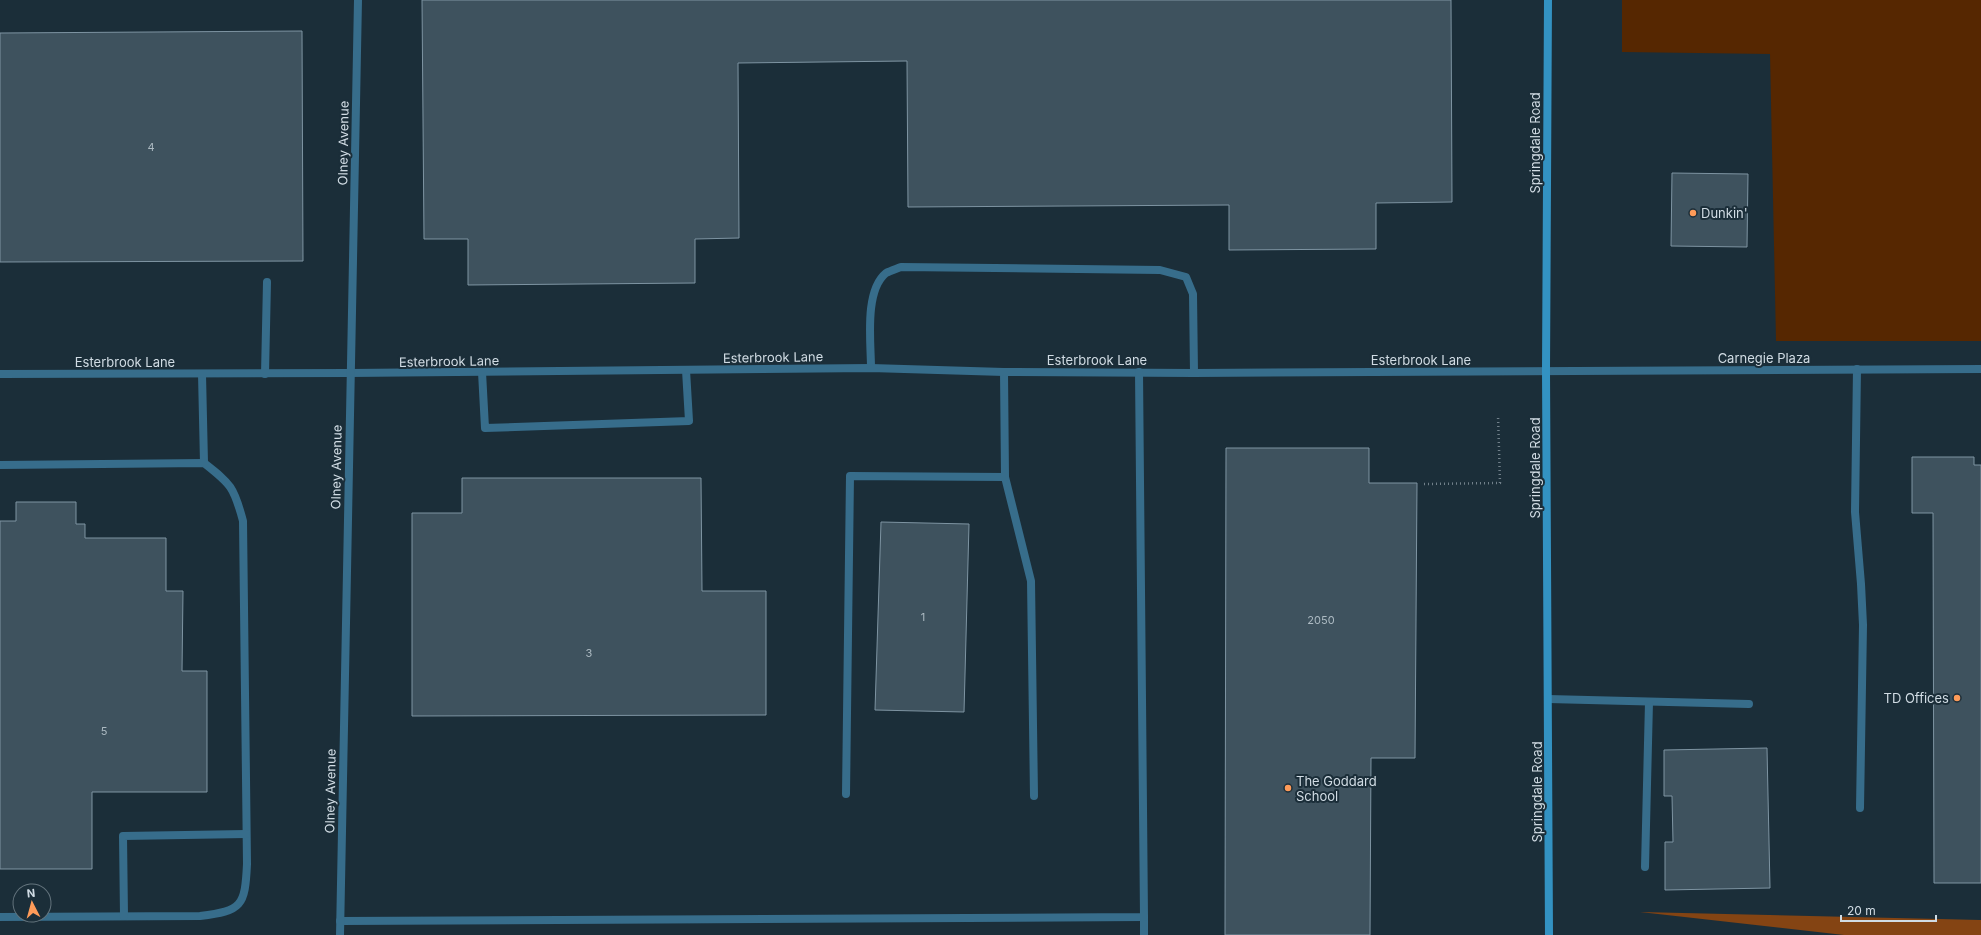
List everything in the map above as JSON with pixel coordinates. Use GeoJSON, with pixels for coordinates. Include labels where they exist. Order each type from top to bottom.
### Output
{"type":"FeatureCollection","features":[{"type":"Feature","properties":{"kind":"main road","name":"Springdale Road"},"geometry":{"type":"LineString","coordinates":[[1548,0],[1546,371],[1549,935]]}},
{"type":"Feature","properties":{"kind":"street","name":"Olney Avenue"},"geometry":{"type":"LineString","coordinates":[[340,935],[358,0]]}},
{"type":"Feature","properties":{"kind":"street"},"geometry":{"type":"LineString","coordinates":[[871,368],[871,303],[878,284],[886,273],[901,267],[1160,270],[1186,277],[1193,294],[1194,373]]}},
{"type":"Feature","properties":{"kind":"street"},"geometry":{"type":"LineString","coordinates":[[265,374],[267,282]]}},
{"type":"Feature","properties":{"kind":"street","name":"Esterbrook Lane"},"geometry":{"type":"LineString","coordinates":[[0,374],[265,374],[871,368],[1004,372],[1194,373],[1546,371]]}},
{"type":"Feature","properties":{"kind":"street"},"geometry":{"type":"LineString","coordinates":[[1857,369],[1855,512],[1863,626],[1860,808]]}},
{"type":"Feature","properties":{"kind":"street","name":"Carnegie Plaza"},"geometry":{"type":"LineString","coordinates":[[1546,371],[1981,369]]}},
{"type":"Feature","properties":{"kind":"street"},"geometry":{"type":"LineString","coordinates":[[482,372],[485,428],[689,421],[686,370]]}},
{"type":"Feature","properties":{"kind":"street"},"geometry":{"type":"LineString","coordinates":[[1004,372],[1006,477],[1031,581],[1034,796]]}},
{"type":"Feature","properties":{"kind":"street"},"geometry":{"type":"LineString","coordinates":[[1139,372],[1144,935]]}},
{"type":"Feature","properties":{"kind":"street"},"geometry":{"type":"LineString","coordinates":[[202,374],[204,463]]}},
{"type":"Feature","properties":{"kind":"street"},"geometry":{"type":"LineString","coordinates":[[0,465],[204,463],[226,481],[237,496],[243,521],[246,834],[246,886],[239,905],[225,913],[200,916],[0,917]]}},
{"type":"Feature","properties":{"kind":"street"},"geometry":{"type":"LineString","coordinates":[[846,794],[850,476],[1006,477]]}},
{"type":"Feature","properties":{"kind":"street"},"geometry":{"type":"LineString","coordinates":[[1548,699],[1748,704]]}},
{"type":"Feature","properties":{"kind":"street"},"geometry":{"type":"LineString","coordinates":[[1645,867],[1649,702]]}},
{"type":"Feature","properties":{"kind":"street"},"geometry":{"type":"LineString","coordinates":[[124,916],[123,836],[246,834]]}},
{"type":"Feature","properties":{"kind":"street"},"geometry":{"type":"LineString","coordinates":[[340,921],[1144,917]]}},
{"type":"Feature","properties":{"kind":"path"},"geometry":{"type":"LineString","coordinates":[[1424,484],[1500,483],[1498,415]]}},
{"type":"Feature","properties":{"kind":"shaded area"},"geometry":{"type":"Polygon","coordinates":[[[1622,0],[1981,0],[1981,341],[1776,341],[1770,54],[1622,52],[1622,0]]]}},
{"type":"Feature","properties":{"kind":"shaded area"},"geometry":{"type":"Polygon","coordinates":[[[1640,912],[1981,920],[1981,935],[1844,935],[1640,912]]]}},
{"type":"Feature","properties":{"kind":"building"},"geometry":{"type":"Polygon","coordinates":[[[422,0],[1451,0],[1452,202],[1376,203],[1376,249],[1229,250],[1229,205],[908,207],[907,61],[738,63],[739,238],[695,239],[695,283],[468,285],[468,239],[424,239],[422,0]]]}},
{"type":"Feature","properties":{"kind":"building"},"geometry":{"type":"Polygon","coordinates":[[[302,31],[303,261],[0,262],[0,33],[302,31]]]}},
{"type":"Feature","properties":{"kind":"building"},"geometry":{"type":"Polygon","coordinates":[[[1672,173],[1748,174],[1747,247],[1671,246],[1672,173]]]}},
{"type":"Feature","properties":{"kind":"building"},"geometry":{"type":"Polygon","coordinates":[[[1226,448],[1369,448],[1369,483],[1417,483],[1415,758],[1371,758],[1370,935],[1225,935],[1226,448]]]}},
{"type":"Feature","properties":{"kind":"building","name":"TD Offices"},"geometry":{"type":"Polygon","coordinates":[[[1912,457],[1974,457],[1974,465],[1981,465],[1981,883],[1934,883],[1933,513],[1912,513],[1912,457]]]}},
{"type":"Feature","properties":{"kind":"building"},"geometry":{"type":"Polygon","coordinates":[[[462,478],[701,478],[702,591],[766,591],[766,715],[412,716],[412,513],[462,513],[462,478]]]}},
{"type":"Feature","properties":{"kind":"building"},"geometry":{"type":"Polygon","coordinates":[[[16,502],[76,502],[76,524],[85,524],[85,538],[166,538],[166,591],[183,591],[182,671],[207,671],[207,792],[92,792],[92,869],[0,869],[0,521],[16,521],[16,502]]]}},
{"type":"Feature","properties":{"kind":"building"},"geometry":{"type":"Polygon","coordinates":[[[881,522],[969,524],[964,712],[875,710],[881,522]]]}},
{"type":"Feature","properties":{"kind":"building"},"geometry":{"type":"Polygon","coordinates":[[[1767,748],[1770,888],[1665,890],[1665,842],[1673,842],[1672,796],[1664,796],[1664,750],[1767,748]]]}},
{"type":"Feature","properties":{"kind":"place","name":"Dunkin'"},"geometry":{"type":"Point","coordinates":[1693,213]}},
{"type":"Feature","properties":{"kind":"place","name":"TD Offices"},"geometry":{"type":"Point","coordinates":[1957,698]}},
{"type":"Feature","properties":{"kind":"place","name":"The Goddard School"},"geometry":{"type":"Point","coordinates":[1288,788]}}]}
